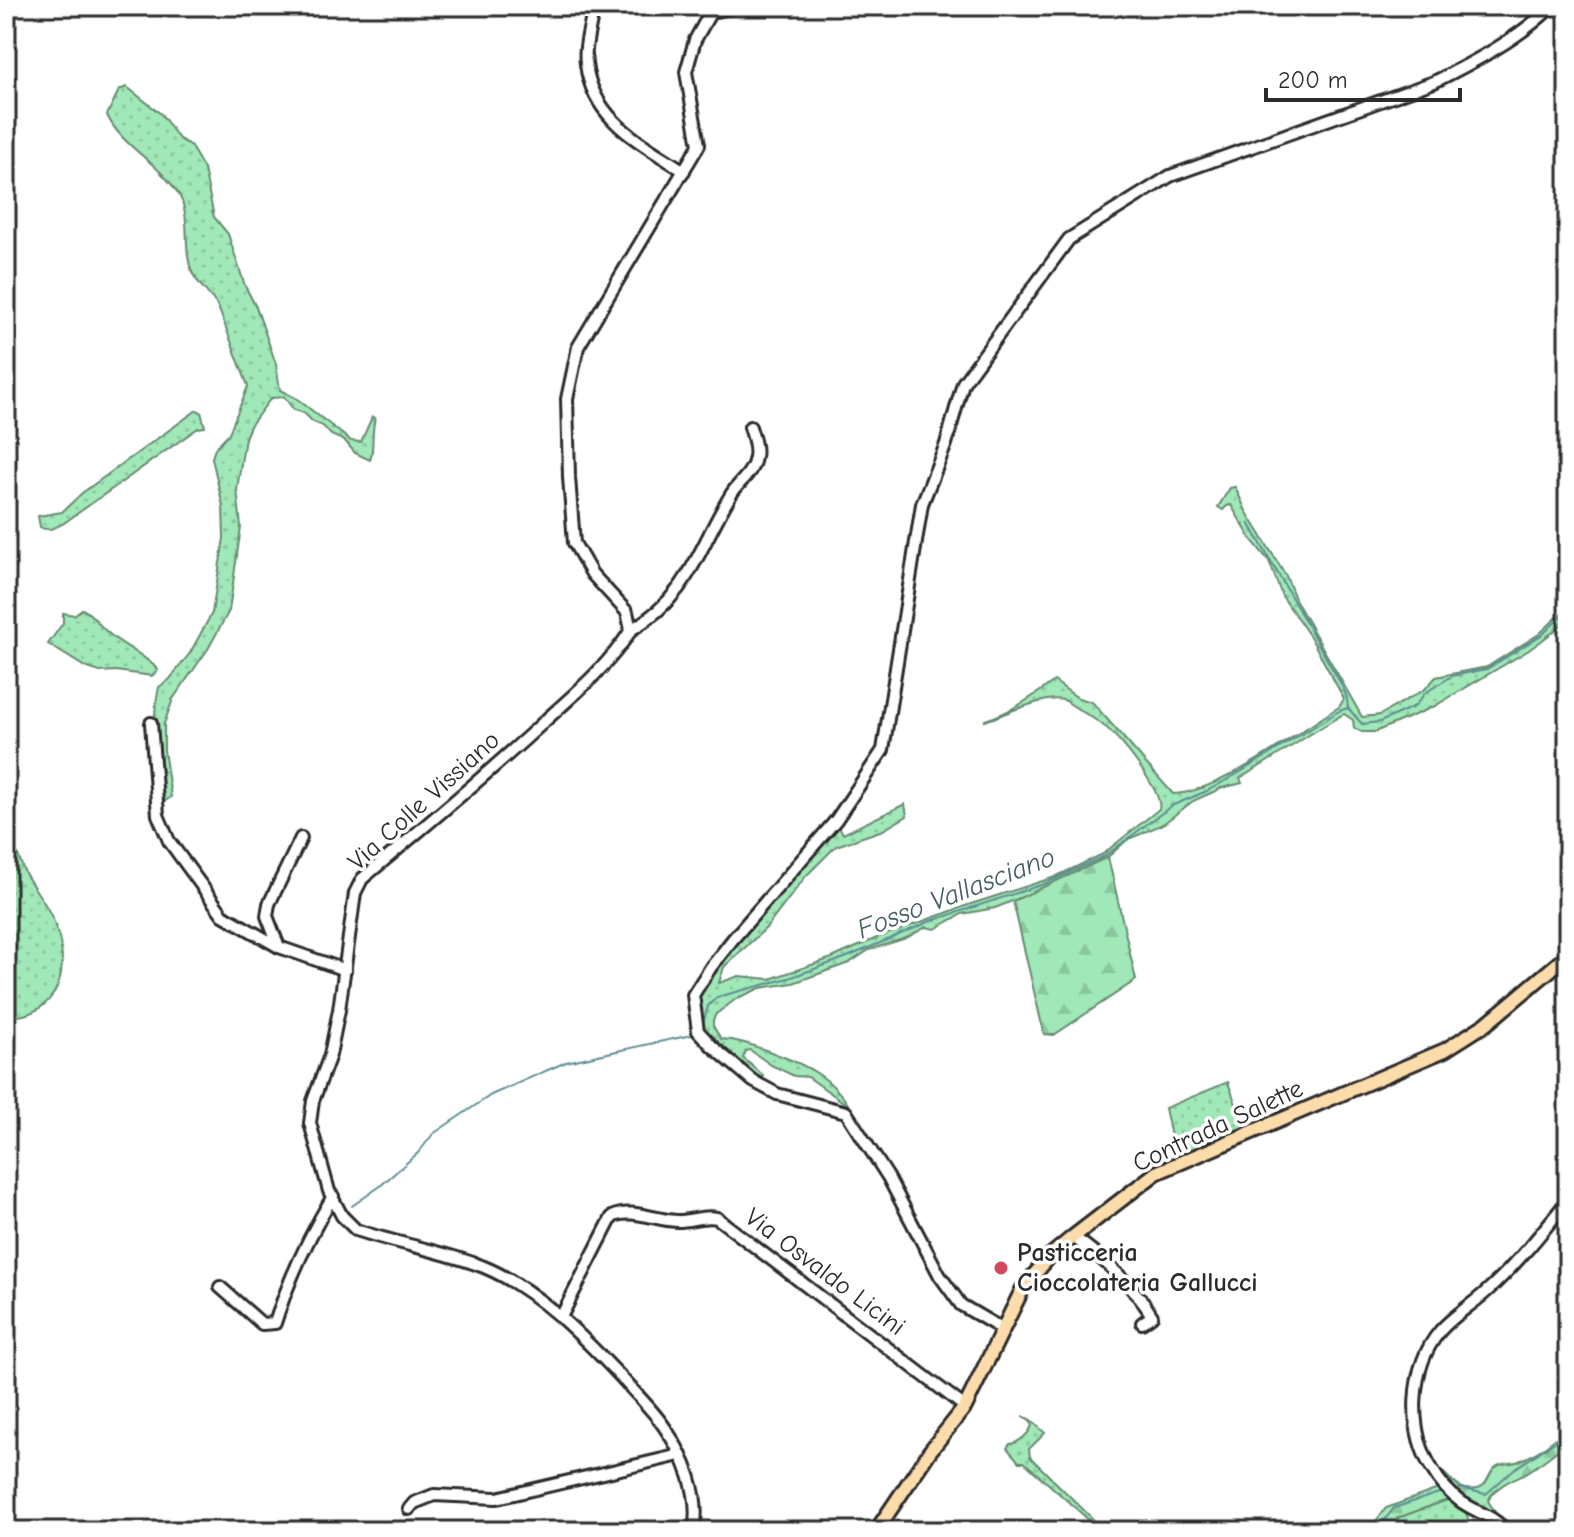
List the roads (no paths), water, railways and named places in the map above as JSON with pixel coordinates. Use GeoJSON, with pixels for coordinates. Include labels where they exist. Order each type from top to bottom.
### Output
{"type":"FeatureCollection","features":[{"type":"Feature","properties":{"kind":"main road","name":"Contrada Salette"},"geometry":{"type":"LineString","coordinates":[[876,1531],[930,1451],[965,1407],[1029,1280],[1050,1256],[1156,1173],[1445,1050],[1486,1024],[1568,955]]}},
{"type":"Feature","properties":{"kind":"street"},"geometry":{"type":"LineString","coordinates":[[631,630],[627,612],[592,574],[574,543],[567,399],[578,347],[699,145],[686,72],[695,40],[712,9],[740,6]]}},
{"type":"Feature","properties":{"kind":"street"},"geometry":{"type":"LineString","coordinates":[[1002,1329],[961,1305],[940,1276],[888,1177],[846,1112],[764,1089],[700,1033],[693,995],[711,967],[828,831],[883,750],[922,504],[946,444],[963,383],[1069,239],[1170,176],[1434,82],[1465,67],[1522,30],[1552,6]]}},
{"type":"Feature","properties":{"kind":"street"},"geometry":{"type":"LineString","coordinates":[[591,21],[586,66],[603,111],[648,149],[684,171]]}},
{"type":"Feature","properties":{"kind":"street","name":"Via Colle Vissiano"},"geometry":{"type":"LineString","coordinates":[[694,1531],[696,1508],[693,1487],[666,1429],[584,1337],[561,1317],[486,1268],[356,1230],[342,1216],[333,1196],[310,1123],[313,1101],[330,1055],[355,893],[362,879],[513,751],[593,677],[631,630],[661,610],[679,591],[734,490],[748,476],[755,459],[750,427]]}},
{"type":"Feature","properties":{"kind":"street"},"geometry":{"type":"LineString","coordinates":[[151,723],[158,815],[169,841],[223,915],[279,947],[345,970]]}},
{"type":"Feature","properties":{"kind":"street"},"geometry":{"type":"LineString","coordinates":[[279,947],[267,916],[269,904],[301,838]]}},
{"type":"Feature","properties":{"kind":"street"},"geometry":{"type":"LineString","coordinates":[[220,1287],[262,1324],[275,1323],[317,1222],[333,1196]]}},
{"type":"Feature","properties":{"kind":"street"},"geometry":{"type":"LineString","coordinates":[[1506,1531],[1490,1517],[1462,1502],[1431,1468],[1415,1423],[1416,1389],[1434,1340],[1442,1329],[1487,1291],[1568,1200]]}},
{"type":"Feature","properties":{"kind":"street","name":"Via Osvaldo Licini"},"geometry":{"type":"LineString","coordinates":[[561,1317],[612,1217],[618,1214],[674,1221],[709,1216],[717,1218],[965,1407]]}},
{"type":"Feature","properties":{"kind":"street"},"geometry":{"type":"LineString","coordinates":[[1073,1237],[1090,1248],[1144,1301],[1152,1316],[1142,1323]]}},
{"type":"Feature","properties":{"kind":"street"},"geometry":{"type":"LineString","coordinates":[[409,1509],[414,1503],[434,1495],[497,1498],[680,1455]]}},
{"type":"Feature","properties":{"kind":"waterway"},"geometry":{"type":"LineString","coordinates":[[1249,523],[1341,684],[1348,708]]}},
{"type":"Feature","properties":{"kind":"waterway","name":"Fosso Vallasciano"},"geometry":{"type":"LineString","coordinates":[[702,1027],[708,1006],[717,997],[789,978],[845,958],[931,921],[1044,884],[1105,856],[1171,806],[1239,773],[1339,711],[1348,708],[1362,724],[1380,722],[1415,706],[1425,693],[1452,676],[1487,669],[1543,634],[1568,610]]}},
{"type":"Feature","properties":{"kind":"waterway","name":"Fosso Vallasciano"},"geometry":{"type":"LineString","coordinates":[[352,1206],[419,1152],[433,1134],[491,1095],[566,1062],[696,1034]]}},
{"type":"Feature","properties":{"kind":"waterway"},"geometry":{"type":"LineString","coordinates":[[1459,1488],[1486,1494],[1513,1470],[1568,1433]]}},
{"type":"Feature","properties":{"kind":"waterway"},"geometry":{"type":"LineString","coordinates":[[1376,1531],[1394,1508],[1442,1492]]}},
{"type":"Feature","properties":{"kind":"place","name":"Pasticceria Cioccolateria Gallucci"},"geometry":{"type":"Point","coordinates":[1001,1268]}}]}
